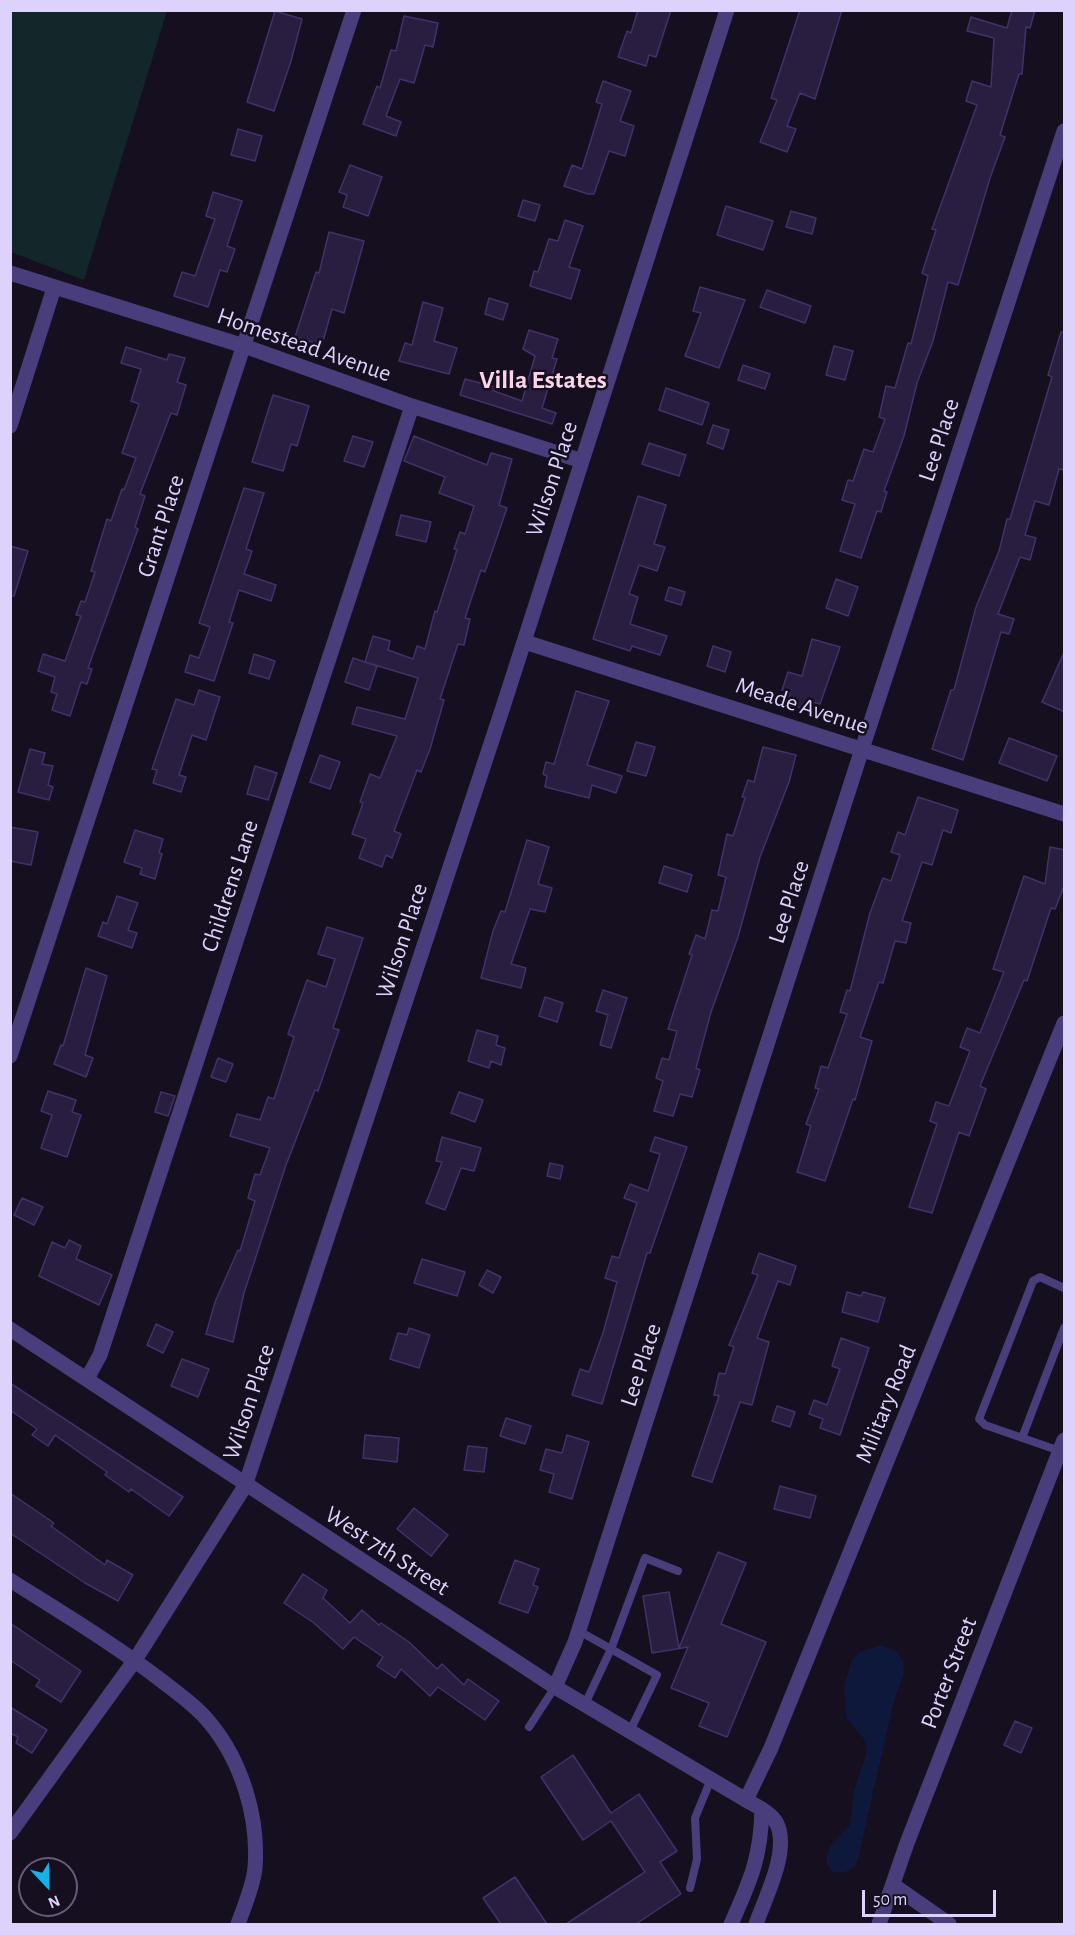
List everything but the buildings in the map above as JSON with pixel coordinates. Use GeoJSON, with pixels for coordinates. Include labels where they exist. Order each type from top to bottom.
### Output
{"type":"FeatureCollection","features":[{"type":"Feature","properties":{"kind":"street","name":"Grant Place"},"geometry":{"type":"LineString","coordinates":[[10,1056],[354,10]]}},
{"type":"Feature","properties":{"kind":"street","name":"Wilson Place"},"geometry":{"type":"LineString","coordinates":[[10,1833],[135,1660],[245,1485],[525,642],[727,10]]}},
{"type":"Feature","properties":{"kind":"street","name":"Lee Place"},"geometry":{"type":"LineString","coordinates":[[555,1687],[579,1631],[862,749],[1065,131]]}},
{"type":"Feature","properties":{"kind":"street","name":"Homestead Avenue"},"geometry":{"type":"LineString","coordinates":[[10,273],[244,346],[412,406],[582,461]]}},
{"type":"Feature","properties":{"kind":"street"},"geometry":{"type":"LineString","coordinates":[[10,426],[54,288]]}},
{"type":"Feature","properties":{"kind":"street","name":"Childrens Lane"},"geometry":{"type":"LineString","coordinates":[[88,1377],[100,1355],[412,406]]}},
{"type":"Feature","properties":{"kind":"street","name":"Meade Avenue"},"geometry":{"type":"LineString","coordinates":[[525,642],[1065,814]]}},
{"type":"Feature","properties":{"kind":"street","name":"Military Road"},"geometry":{"type":"LineString","coordinates":[[746,1800],[771,1748],[1065,1023]]}},
{"type":"Feature","properties":{"kind":"street","name":"West 7th Street"},"geometry":{"type":"LineString","coordinates":[[10,1329],[88,1377],[245,1485],[555,1687],[762,1809]]}},
{"type":"Feature","properties":{"kind":"street","name":"Porter Street"},"geometry":{"type":"LineString","coordinates":[[879,1924],[907,1843],[1062,1446]]}},
{"type":"Feature","properties":{"kind":"street"},"geometry":{"type":"LineString","coordinates":[[10,1580],[135,1660],[182,1696],[210,1722],[232,1755],[247,1793],[254,1830],[255,1869],[238,1924]]}},
{"type":"Feature","properties":{"kind":"street"},"geometry":{"type":"LineString","coordinates":[[731,1924],[753,1875],[762,1842],[762,1809]]}},
{"type":"Feature","properties":{"kind":"street"},"geometry":{"type":"LineString","coordinates":[[756,1924],[780,1855],[780,1835],[775,1821],[762,1809]]}},
{"type":"Feature","properties":{"kind":"street"},"geometry":{"type":"LineString","coordinates":[[893,1885],[949,1924]]}},
{"type":"Feature","properties":{"kind":"lane"},"geometry":{"type":"LineString","coordinates":[[1062,1446],[1022,1438],[985,1425],[980,1419],[1033,1281],[1040,1277],[1065,1288]]}},
{"type":"Feature","properties":{"kind":"lane"},"geometry":{"type":"LineString","coordinates":[[1022,1438],[1065,1328]]}},
{"type":"Feature","properties":{"kind":"lane"},"geometry":{"type":"LineString","coordinates":[[585,1704],[611,1649],[645,1558],[678,1571]]}},
{"type":"Feature","properties":{"kind":"lane"},"geometry":{"type":"LineString","coordinates":[[579,1631],[657,1676],[630,1731]]}},
{"type":"Feature","properties":{"kind":"lane"},"geometry":{"type":"LineString","coordinates":[[529,1727],[555,1687]]}},
{"type":"Feature","properties":{"kind":"lane"},"geometry":{"type":"LineString","coordinates":[[690,1888],[698,1859],[696,1818],[711,1779]]}},
{"type":"Feature","properties":{"kind":"green space"},"geometry":{"type":"Polygon","coordinates":[[[11,10],[167,11],[84,280],[11,252],[11,10]]]}},
{"type":"Feature","properties":{"kind":"water"},"geometry":{"type":"Polygon","coordinates":[[[882,1645],[897,1652],[903,1661],[904,1673],[894,1701],[857,1863],[846,1872],[833,1872],[827,1864],[827,1855],[831,1845],[850,1825],[854,1791],[867,1751],[865,1740],[846,1718],[844,1686],[852,1660],[860,1652],[882,1645]]]}},
{"type":"Feature","properties":{"kind":"district","name":"Villa Estates"},"geometry":{"type":"Point","coordinates":[543,380]}}]}
